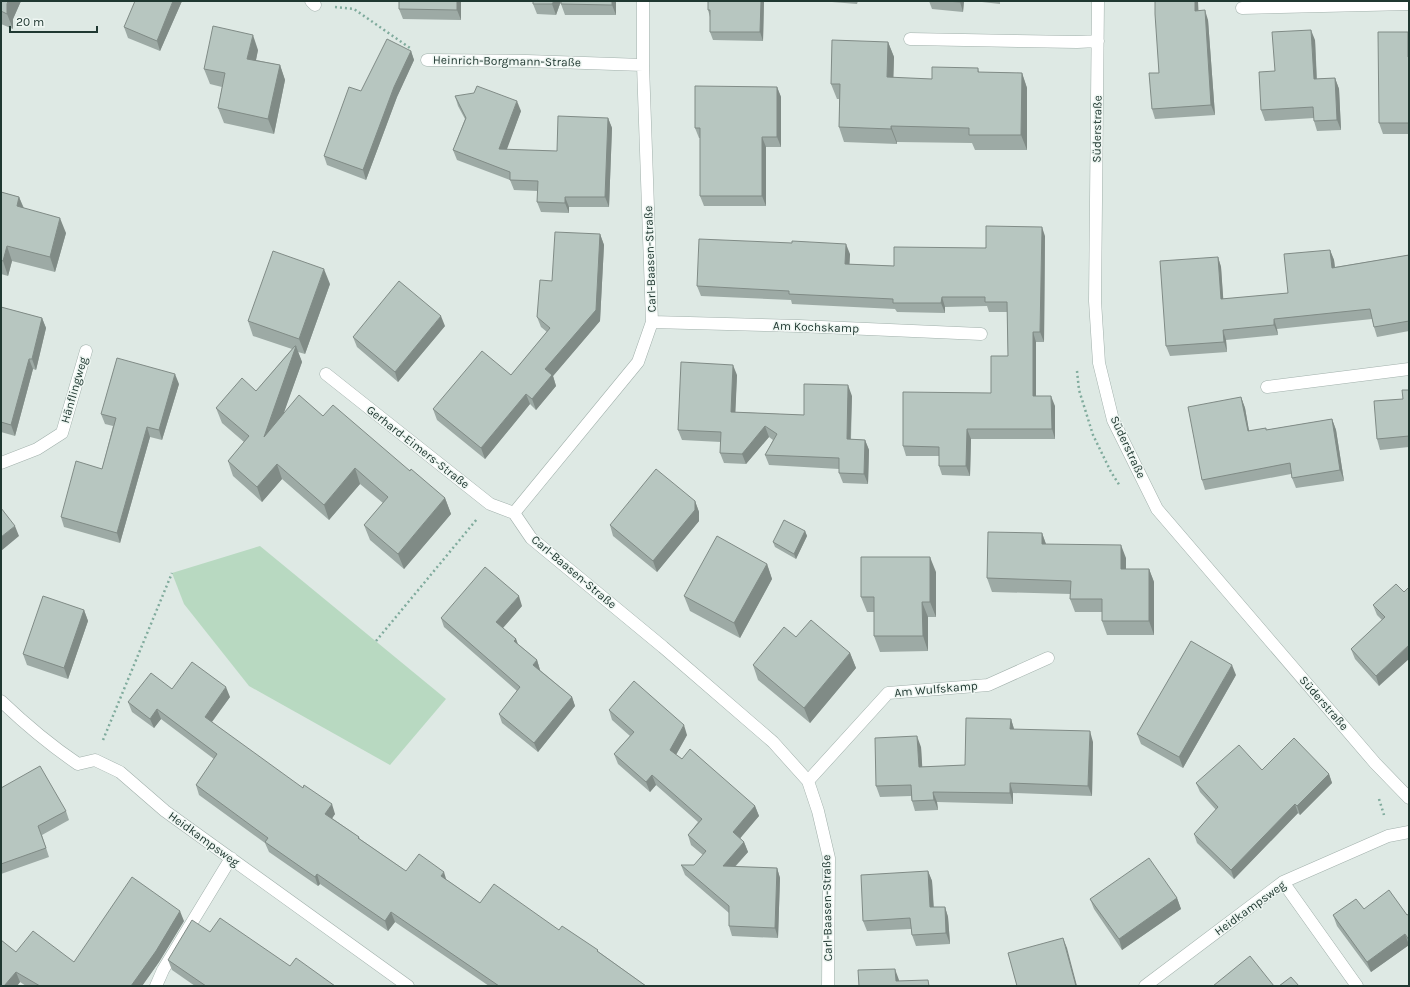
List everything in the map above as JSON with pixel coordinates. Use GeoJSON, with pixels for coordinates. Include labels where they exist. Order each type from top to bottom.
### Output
{"type":"FeatureCollection","features":[{"type":"Feature","properties":{"kind":"street","name":"Carl-Baasen-Straße"},"geometry":{"type":"LineString","coordinates":[[643,1],[643,65],[652,322],[638,362],[514,513],[532,538],[663,647],[773,742],[808,781],[818,811],[829,858],[828,986]]}},
{"type":"Feature","properties":{"kind":"street","name":"Süderstraße"},"geometry":{"type":"LineString","coordinates":[[1098,1],[1095,301],[1099,363],[1113,420],[1157,509],[1375,763],[1409,798]]}},
{"type":"Feature","properties":{"kind":"street"},"geometry":{"type":"LineString","coordinates":[[1242,8],[1409,4]]}},
{"type":"Feature","properties":{"kind":"street"},"geometry":{"type":"LineString","coordinates":[[910,39],[1069,42],[1098,41]]}},
{"type":"Feature","properties":{"kind":"street","name":"Heinrich-Borgmann-Straße"},"geometry":{"type":"LineString","coordinates":[[427,60],[527,61],[643,65]]}},
{"type":"Feature","properties":{"kind":"street","name":"Am Kochskamp"},"geometry":{"type":"LineString","coordinates":[[652,322],[799,326],[980,334]]}},
{"type":"Feature","properties":{"kind":"street","name":"Hänflingweg"},"geometry":{"type":"LineString","coordinates":[[1,464],[37,449],[62,433],[86,351]]}},
{"type":"Feature","properties":{"kind":"street"},"geometry":{"type":"LineString","coordinates":[[1267,387],[1409,369]]}},
{"type":"Feature","properties":{"kind":"street","name":"Gerhard-Eimers-Straße"},"geometry":{"type":"LineString","coordinates":[[326,374],[490,504],[514,513]]}},
{"type":"Feature","properties":{"kind":"street","name":"Am Wulfskamp"},"geometry":{"type":"LineString","coordinates":[[808,781],[888,693],[988,685],[1048,658]]}},
{"type":"Feature","properties":{"kind":"street"},"geometry":{"type":"LineString","coordinates":[[1,701],[24,723],[53,747],[78,764],[94,760]]}},
{"type":"Feature","properties":{"kind":"street","name":"Heidkampsweg"},"geometry":{"type":"LineString","coordinates":[[94,760],[120,772],[165,811],[408,986]]}},
{"type":"Feature","properties":{"kind":"street","name":"Heidkampsweg"},"geometry":{"type":"LineString","coordinates":[[1145,986],[1283,882],[1388,836],[1409,832]]}},
{"type":"Feature","properties":{"kind":"street"},"geometry":{"type":"LineString","coordinates":[[156,986],[163,970],[231,858]]}},
{"type":"Feature","properties":{"kind":"street"},"geometry":{"type":"LineString","coordinates":[[1283,882],[1357,986]]}},
{"type":"Feature","properties":{"kind":"path","name":"Heinrich-Borgmann-Straße"},"geometry":{"type":"LineString","coordinates":[[313,3],[354,10],[427,60]]}},
{"type":"Feature","properties":{"kind":"path"},"geometry":{"type":"LineString","coordinates":[[1077,368],[1079,390],[1094,435],[1111,472],[1123,492]]}},
{"type":"Feature","properties":{"kind":"path"},"geometry":{"type":"LineString","coordinates":[[376,641],[490,504]]}},
{"type":"Feature","properties":{"kind":"path"},"geometry":{"type":"LineString","coordinates":[[94,760],[172,573]]}},
{"type":"Feature","properties":{"kind":"path"},"geometry":{"type":"LineString","coordinates":[[1378,797],[1385,818],[1388,836]]}},
{"type":"Feature","properties":{"kind":"green space"},"geometry":{"type":"Polygon","coordinates":[[[260,546],[446,699],[390,765],[249,686],[184,604],[172,573],[260,546]]]}},
{"type":"Feature","properties":{"kind":"building"},"geometry":{"type":"Polygon","coordinates":[[[1,1],[8,1],[7,14],[1,11],[1,1]]]}},
{"type":"Feature","properties":{"kind":"building"},"geometry":{"type":"Polygon","coordinates":[[[135,1],[173,1],[157,41],[124,27],[135,1]]]}},
{"type":"Feature","properties":{"kind":"building"},"geometry":{"type":"Polygon","coordinates":[[[399,1],[457,1],[457,10],[399,9],[399,1]]]}},
{"type":"Feature","properties":{"kind":"building"},"geometry":{"type":"Polygon","coordinates":[[[533,1],[554,1],[552,4],[533,4],[533,1]]]}},
{"type":"Feature","properties":{"kind":"building"},"geometry":{"type":"Polygon","coordinates":[[[561,1],[612,1],[612,5],[561,4],[561,1]]]}},
{"type":"Feature","properties":{"kind":"building"},"geometry":{"type":"Polygon","coordinates":[[[708,1],[761,1],[760,32],[710,32],[710,10],[708,10],[708,1]]]}},
{"type":"Feature","properties":{"kind":"building"},"geometry":{"type":"Polygon","coordinates":[[[1155,1],[1195,1],[1195,11],[1205,10],[1211,105],[1152,109],[1149,73],[1159,73],[1155,1]]]}},
{"type":"Feature","properties":{"kind":"building"},"geometry":{"type":"Polygon","coordinates":[[[213,26],[253,35],[247,59],[280,65],[268,119],[218,108],[225,73],[204,69],[213,26]]]}},
{"type":"Feature","properties":{"kind":"building"},"geometry":{"type":"Polygon","coordinates":[[[1311,30],[1314,79],[1335,78],[1337,120],[1314,121],[1313,107],[1261,110],[1259,72],[1275,71],[1272,32],[1311,30]]]}},
{"type":"Feature","properties":{"kind":"building"},"geometry":{"type":"Polygon","coordinates":[[[1378,32],[1408,32],[1409,123],[1379,123],[1378,32]]]}},
{"type":"Feature","properties":{"kind":"building"},"geometry":{"type":"Polygon","coordinates":[[[387,39],[411,51],[394,87],[363,170],[324,156],[349,87],[361,91],[387,39]]]}},
{"type":"Feature","properties":{"kind":"building"},"geometry":{"type":"Polygon","coordinates":[[[832,40],[888,42],[887,77],[932,79],[932,67],[978,68],[978,72],[1022,73],[1021,135],[969,135],[969,128],[891,126],[891,129],[839,127],[840,84],[831,84],[832,40]]]}},
{"type":"Feature","properties":{"kind":"building"},"geometry":{"type":"Polygon","coordinates":[[[477,86],[517,101],[499,149],[557,151],[558,116],[608,118],[605,197],[565,197],[565,203],[537,202],[538,181],[510,180],[510,172],[453,150],[466,118],[455,96],[474,93],[477,86]]]}},
{"type":"Feature","properties":{"kind":"building"},"geometry":{"type":"Polygon","coordinates":[[[695,86],[777,87],[777,137],[762,137],[762,196],[700,196],[700,128],[695,128],[695,86]]]}},
{"type":"Feature","properties":{"kind":"building"},"geometry":{"type":"Polygon","coordinates":[[[1,192],[19,197],[17,206],[60,218],[50,257],[7,246],[3,261],[1,260],[1,192]]]}},
{"type":"Feature","properties":{"kind":"building"},"geometry":{"type":"Polygon","coordinates":[[[986,226],[1042,227],[1040,332],[1033,332],[1033,396],[1051,396],[1052,429],[967,429],[966,466],[939,466],[939,447],[903,446],[903,392],[991,393],[991,356],[1008,356],[1007,302],[985,302],[985,297],[942,297],[941,303],[893,303],[893,299],[789,294],[789,291],[697,286],[699,239],[846,244],[845,264],[894,266],[894,247],[986,248],[986,226]]]}},
{"type":"Feature","properties":{"kind":"building"},"geometry":{"type":"Polygon","coordinates":[[[555,232],[600,234],[596,310],[545,369],[552,375],[532,399],[526,394],[481,448],[433,409],[482,351],[511,375],[550,328],[537,317],[540,280],[552,281],[555,232]]]}},
{"type":"Feature","properties":{"kind":"building"},"geometry":{"type":"Polygon","coordinates":[[[1330,250],[1332,268],[1409,255],[1409,321],[1374,327],[1370,309],[1274,319],[1274,325],[1223,330],[1224,342],[1166,346],[1160,261],[1218,257],[1221,299],[1288,293],[1284,254],[1330,250]]]}},
{"type":"Feature","properties":{"kind":"building"},"geometry":{"type":"Polygon","coordinates":[[[273,251],[324,269],[299,339],[248,321],[273,251]]]}},
{"type":"Feature","properties":{"kind":"building"},"geometry":{"type":"Polygon","coordinates":[[[399,281],[441,316],[395,372],[353,337],[399,281]]]}},
{"type":"Feature","properties":{"kind":"building"},"geometry":{"type":"Polygon","coordinates":[[[1,307],[42,318],[32,359],[29,359],[11,425],[1,422],[1,307]]]}},
{"type":"Feature","properties":{"kind":"building"},"geometry":{"type":"Polygon","coordinates":[[[295,346],[264,437],[299,395],[323,416],[333,405],[410,471],[411,469],[445,498],[398,554],[364,525],[388,497],[355,468],[324,505],[277,464],[257,487],[228,461],[249,436],[216,408],[242,378],[256,391],[295,346]]]}},
{"type":"Feature","properties":{"kind":"building"},"geometry":{"type":"Polygon","coordinates":[[[117,358],[175,374],[159,430],[147,427],[117,533],[61,517],[76,461],[102,469],[116,418],[101,414],[117,358]]]}},
{"type":"Feature","properties":{"kind":"building"},"geometry":{"type":"Polygon","coordinates":[[[681,362],[733,365],[731,412],[804,415],[804,384],[848,385],[847,439],[865,440],[864,474],[839,473],[839,458],[765,455],[777,434],[765,426],[742,454],[720,453],[721,432],[678,430],[681,362]]]}},
{"type":"Feature","properties":{"kind":"building"},"geometry":{"type":"Polygon","coordinates":[[[1402,390],[1409,390],[1409,436],[1377,439],[1374,401],[1403,399],[1402,390]]]}},
{"type":"Feature","properties":{"kind":"building"},"geometry":{"type":"Polygon","coordinates":[[[1241,397],[1248,431],[1266,428],[1266,430],[1332,419],[1340,470],[1292,478],[1290,463],[1202,480],[1188,407],[1241,397]]]}},
{"type":"Feature","properties":{"kind":"building"},"geometry":{"type":"Polygon","coordinates":[[[656,469],[695,501],[695,510],[653,561],[610,525],[656,469]]]}},
{"type":"Feature","properties":{"kind":"building"},"geometry":{"type":"Polygon","coordinates":[[[1,508],[15,526],[1,537],[1,508]]]}},
{"type":"Feature","properties":{"kind":"building"},"geometry":{"type":"Polygon","coordinates":[[[784,520],[805,531],[794,554],[773,542],[784,520]]]}},
{"type":"Feature","properties":{"kind":"building"},"geometry":{"type":"Polygon","coordinates":[[[988,532],[1042,533],[1042,544],[1121,545],[1121,569],[1149,569],[1149,621],[1102,621],[1102,599],[1070,599],[1071,581],[987,578],[988,532]]]}},
{"type":"Feature","properties":{"kind":"building"},"geometry":{"type":"Polygon","coordinates":[[[717,536],[767,564],[734,623],[684,596],[717,536]]]}},
{"type":"Feature","properties":{"kind":"building"},"geometry":{"type":"Polygon","coordinates":[[[861,557],[930,557],[930,602],[922,602],[923,636],[874,636],[874,597],[861,597],[861,557]]]}},
{"type":"Feature","properties":{"kind":"building"},"geometry":{"type":"Polygon","coordinates":[[[485,567],[519,596],[496,622],[516,639],[514,641],[537,660],[533,665],[572,697],[534,743],[499,714],[520,687],[441,618],[485,567]]]}},
{"type":"Feature","properties":{"kind":"building"},"geometry":{"type":"Polygon","coordinates":[[[1396,584],[1404,592],[1409,587],[1409,645],[1376,676],[1351,649],[1385,617],[1373,605],[1396,584]]]}},
{"type":"Feature","properties":{"kind":"building"},"geometry":{"type":"Polygon","coordinates":[[[43,596],[84,610],[64,668],[23,654],[43,596]]]}},
{"type":"Feature","properties":{"kind":"building"},"geometry":{"type":"Polygon","coordinates":[[[811,620],[850,653],[804,708],[753,665],[784,627],[796,637],[811,620]]]}},
{"type":"Feature","properties":{"kind":"building"},"geometry":{"type":"Polygon","coordinates":[[[1191,641],[1232,665],[1179,757],[1137,734],[1191,641]]]}},
{"type":"Feature","properties":{"kind":"building"},"geometry":{"type":"Polygon","coordinates":[[[192,662],[226,687],[205,717],[303,788],[304,785],[332,804],[325,814],[359,837],[358,838],[406,871],[419,854],[444,872],[441,876],[480,903],[494,884],[559,930],[562,926],[598,950],[597,951],[646,986],[499,986],[391,912],[385,921],[317,874],[315,877],[265,842],[268,838],[196,785],[217,754],[157,709],[150,719],[128,702],[151,673],[172,689],[192,662]]]}},
{"type":"Feature","properties":{"kind":"building"},"geometry":{"type":"Polygon","coordinates":[[[634,681],[684,725],[670,750],[682,759],[690,749],[755,806],[733,832],[744,842],[723,866],[777,868],[775,928],[729,926],[729,906],[681,865],[694,865],[706,851],[688,835],[702,819],[652,775],[646,782],[614,754],[634,732],[609,710],[634,681]]]}},
{"type":"Feature","properties":{"kind":"building"},"geometry":{"type":"Polygon","coordinates":[[[966,718],[1011,719],[1010,729],[1090,731],[1088,786],[1010,783],[1010,793],[933,792],[934,800],[912,801],[911,785],[876,786],[875,738],[917,736],[919,767],[965,765],[966,718]]]}},
{"type":"Feature","properties":{"kind":"building"},"geometry":{"type":"Polygon","coordinates":[[[1294,738],[1329,774],[1297,806],[1295,804],[1231,870],[1194,834],[1218,807],[1196,783],[1239,745],[1262,770],[1294,738]]]}},
{"type":"Feature","properties":{"kind":"building"},"geometry":{"type":"Polygon","coordinates":[[[40,766],[66,811],[38,826],[46,848],[1,864],[1,788],[40,766]]]}},
{"type":"Feature","properties":{"kind":"building"},"geometry":{"type":"Polygon","coordinates":[[[1149,858],[1177,898],[1119,939],[1090,899],[1149,858]]]}},
{"type":"Feature","properties":{"kind":"building"},"geometry":{"type":"Polygon","coordinates":[[[928,871],[930,907],[945,907],[946,933],[912,935],[910,918],[863,921],[861,875],[928,871]]]}},
{"type":"Feature","properties":{"kind":"building"},"geometry":{"type":"Polygon","coordinates":[[[132,877],[180,911],[156,951],[131,986],[40,986],[16,972],[4,986],[1,986],[1,940],[16,952],[33,931],[74,962],[132,877]]]}},
{"type":"Feature","properties":{"kind":"building"},"geometry":{"type":"Polygon","coordinates":[[[1389,890],[1407,915],[1409,914],[1409,940],[1405,934],[1367,962],[1333,915],[1356,899],[1364,909],[1389,890]]]}},
{"type":"Feature","properties":{"kind":"building"},"geometry":{"type":"Polygon","coordinates":[[[220,918],[290,966],[296,958],[335,986],[206,986],[168,960],[192,920],[210,932],[220,918]]]}},
{"type":"Feature","properties":{"kind":"building"},"geometry":{"type":"Polygon","coordinates":[[[1063,938],[1076,986],[1017,986],[1008,953],[1063,938]]]}},
{"type":"Feature","properties":{"kind":"building"},"geometry":{"type":"Polygon","coordinates":[[[1250,956],[1274,986],[1213,986],[1250,956]]]}},
{"type":"Feature","properties":{"kind":"building"},"geometry":{"type":"Polygon","coordinates":[[[895,969],[896,981],[928,980],[929,986],[859,986],[858,970],[895,969]]]}},
{"type":"Feature","properties":{"kind":"building"},"geometry":{"type":"Polygon","coordinates":[[[1291,977],[1299,986],[1279,986],[1291,977]]]}}]}
